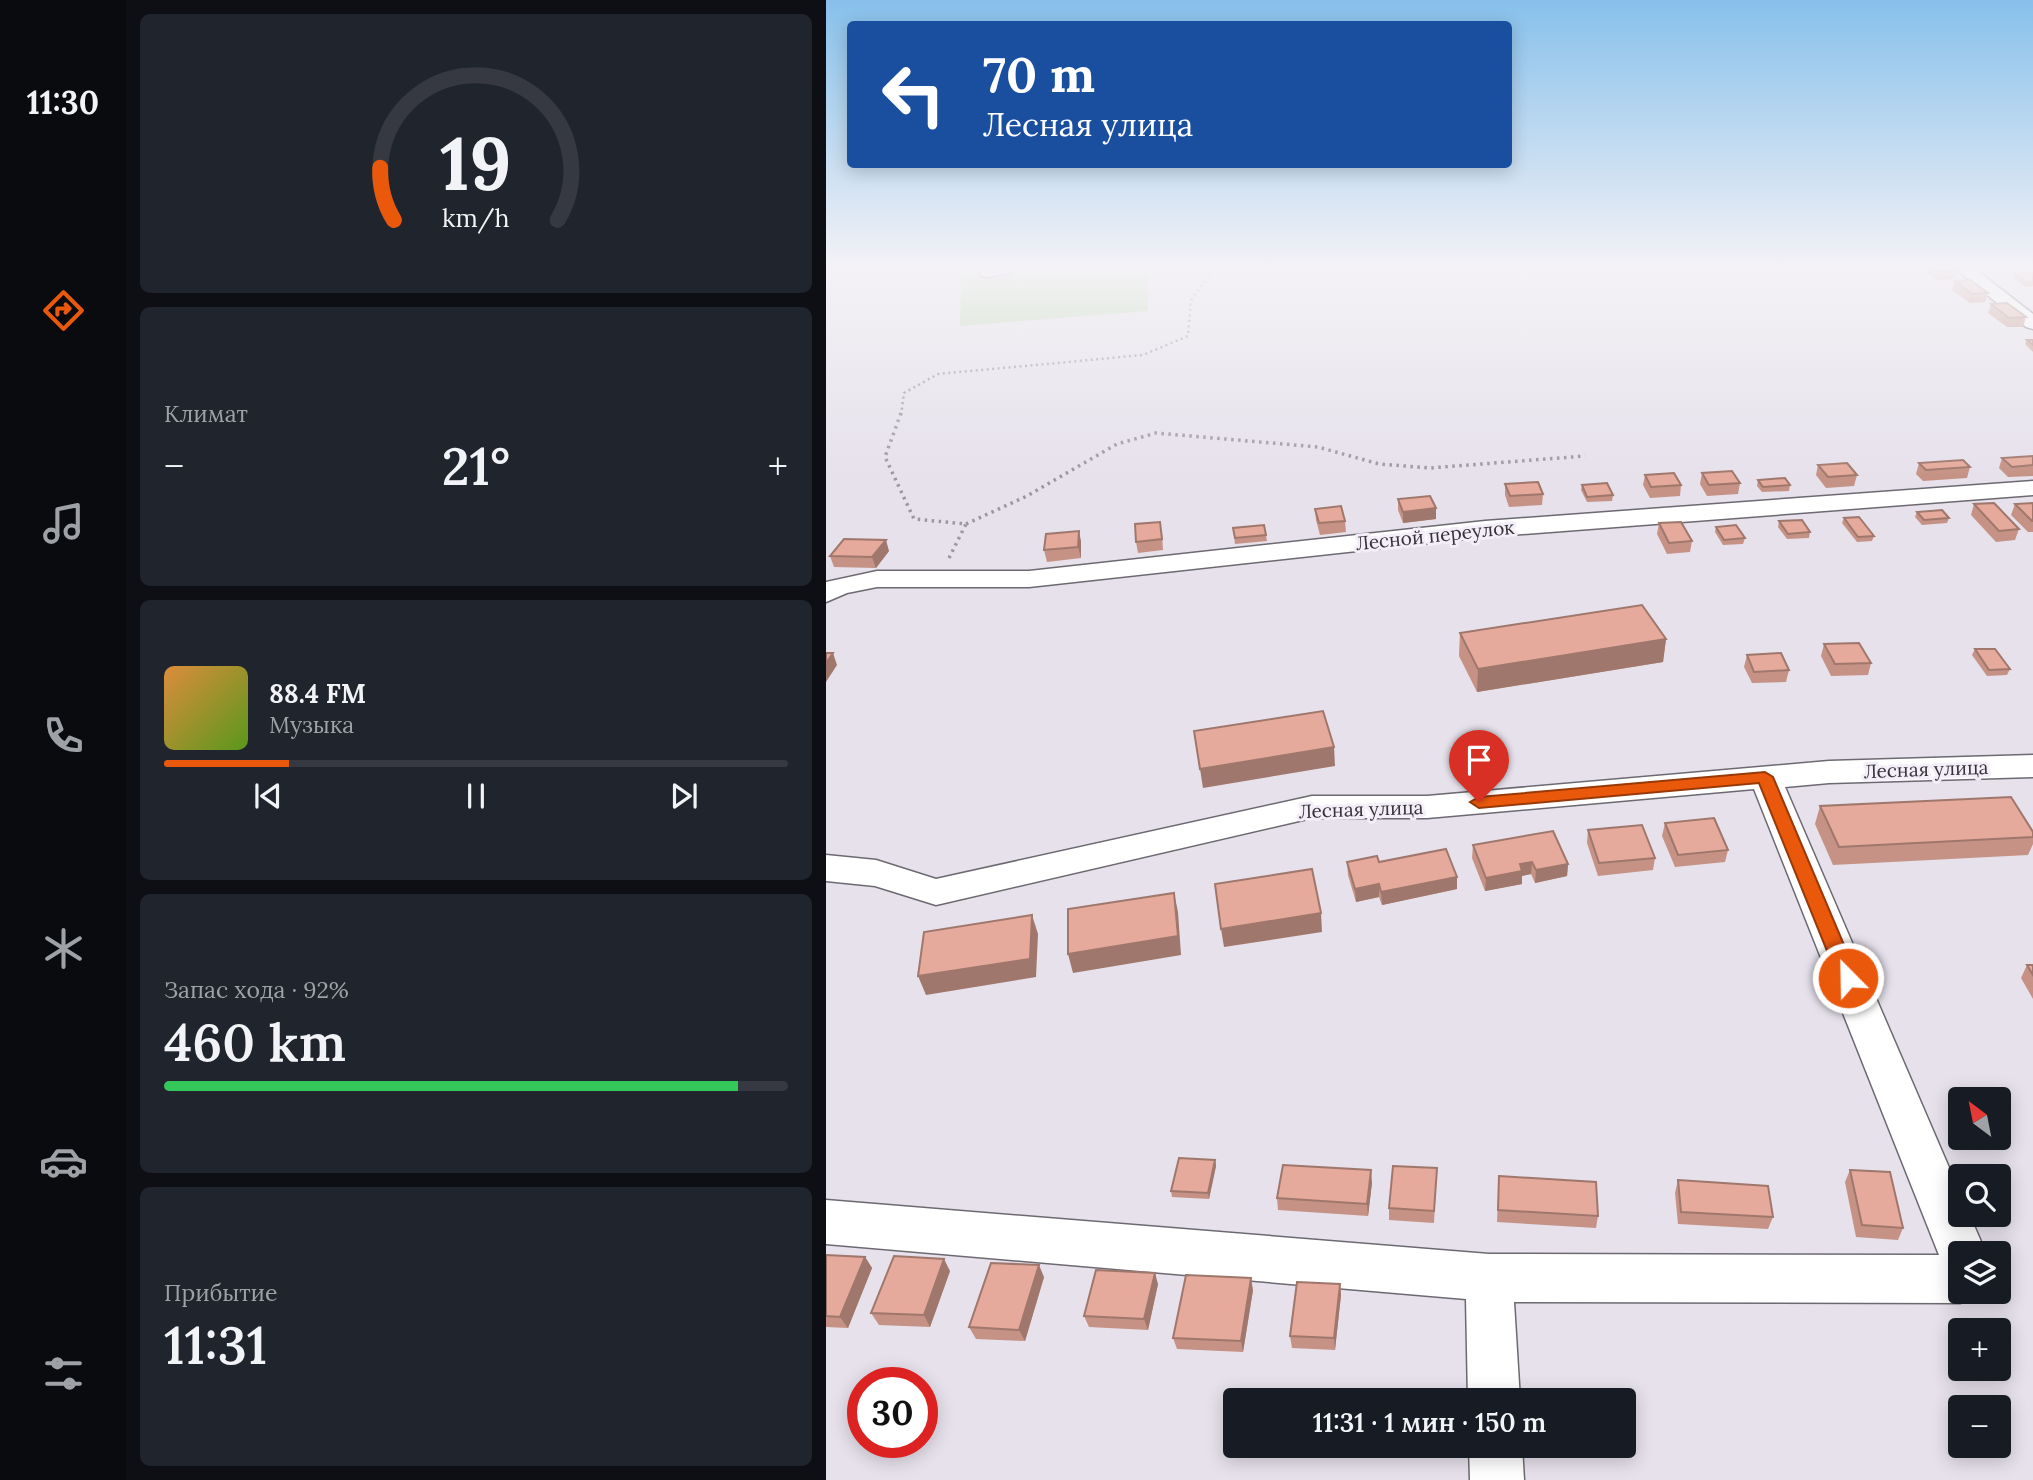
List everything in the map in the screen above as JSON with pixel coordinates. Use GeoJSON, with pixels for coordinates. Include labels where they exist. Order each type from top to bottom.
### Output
{"type":"FeatureCollection","features":[{"type":"Feature","properties":{"kind":"street","name":"Лесной переулок"},"geometry":{"type":"LineString","coordinates":[[830,584],[877,579],[1029,579],[1485,529],[2033,488]]}},
{"type":"Feature","properties":{"kind":"street","name":"Лесная улица"},"geometry":{"type":"LineString","coordinates":[[826,868],[876,873],[936,892],[1312,807],[1427,807],[1829,772],[2033,766]]}},
{"type":"Feature","properties":{"kind":"street"},"geometry":{"type":"LineString","coordinates":[[1765,777],[1957,1241]]}},
{"type":"Feature","properties":{"kind":"street"},"geometry":{"type":"LineString","coordinates":[[826,1222],[1489,1278],[1948,1279]]}},
{"type":"Feature","properties":{"kind":"street"},"geometry":{"type":"LineString","coordinates":[[1489,1278],[1494,1388]]}},
{"type":"Feature","properties":{"kind":"street"},"geometry":{"type":"LineString","coordinates":[[1496,1458],[1497,1480]]}},
{"type":"Feature","properties":{"kind":"path"},"geometry":{"type":"LineString","coordinates":[[1183,338],[1143,355],[938,373],[904,393],[902,411],[885,457],[914,519],[966,524],[1027,496],[1117,443],[1156,433],[1318,447],[1378,464],[1430,468],[1586,456]]}},
{"type":"Feature","properties":{"kind":"path"},"geometry":{"type":"LineString","coordinates":[[931,579],[946,565],[966,524]]}},
{"type":"Feature","properties":{"kind":"building"},"geometry":{"type":"Polygon","coordinates":[[[2033,456],[2033,465],[2012,467],[2002,458],[2033,456]]]}},
{"type":"Feature","properties":{"kind":"building"},"geometry":{"type":"Polygon","coordinates":[[[1963,460],[1970,467],[1926,470],[1919,463],[1963,460]]]}},
{"type":"Feature","properties":{"kind":"building"},"geometry":{"type":"Polygon","coordinates":[[[1847,463],[1857,475],[1828,477],[1818,465],[1847,463]]]}},
{"type":"Feature","properties":{"kind":"building"},"geometry":{"type":"Polygon","coordinates":[[[1732,471],[1740,483],[1709,485],[1702,473],[1732,471]]]}},
{"type":"Feature","properties":{"kind":"building"},"geometry":{"type":"Polygon","coordinates":[[[1674,473],[1681,485],[1651,487],[1645,475],[1674,473]]]}},
{"type":"Feature","properties":{"kind":"building"},"geometry":{"type":"Polygon","coordinates":[[[1785,478],[1790,485],[1763,487],[1758,480],[1785,478]]]}},
{"type":"Feature","properties":{"kind":"building"},"geometry":{"type":"Polygon","coordinates":[[[1538,482],[1543,494],[1510,496],[1505,484],[1538,482]]]}},
{"type":"Feature","properties":{"kind":"building"},"geometry":{"type":"Polygon","coordinates":[[[1607,483],[1613,495],[1587,497],[1582,485],[1607,483]]]}},
{"type":"Feature","properties":{"kind":"building"},"geometry":{"type":"Polygon","coordinates":[[[1430,496],[1436,508],[1403,512],[1398,499],[1430,496]]]}},
{"type":"Feature","properties":{"kind":"building"},"geometry":{"type":"Polygon","coordinates":[[[1994,503],[2019,529],[1999,531],[1974,504],[1994,503]]]}},
{"type":"Feature","properties":{"kind":"building"},"geometry":{"type":"Polygon","coordinates":[[[2033,503],[2033,521],[2015,504],[2033,503]]]}},
{"type":"Feature","properties":{"kind":"building"},"geometry":{"type":"Polygon","coordinates":[[[1341,506],[1345,521],[1319,523],[1315,509],[1341,506]]]}},
{"type":"Feature","properties":{"kind":"building"},"geometry":{"type":"Polygon","coordinates":[[[1942,510],[1949,518],[1924,520],[1917,512],[1942,510]]]}},
{"type":"Feature","properties":{"kind":"building"},"geometry":{"type":"Polygon","coordinates":[[[1859,517],[1874,536],[1858,537],[1844,518],[1859,517]]]}},
{"type":"Feature","properties":{"kind":"building"},"geometry":{"type":"Polygon","coordinates":[[[1802,520],[1810,532],[1788,534],[1779,521],[1802,520]]]}},
{"type":"Feature","properties":{"kind":"building"},"geometry":{"type":"Polygon","coordinates":[[[1160,522],[1162,539],[1136,542],[1135,524],[1160,522]]]}},
{"type":"Feature","properties":{"kind":"building"},"geometry":{"type":"Polygon","coordinates":[[[1681,522],[1692,541],[1669,543],[1659,523],[1681,522]]]}},
{"type":"Feature","properties":{"kind":"building"},"geometry":{"type":"Polygon","coordinates":[[[1264,525],[1266,535],[1235,538],[1233,528],[1264,525]]]}},
{"type":"Feature","properties":{"kind":"building"},"geometry":{"type":"Polygon","coordinates":[[[1736,525],[1745,538],[1724,540],[1716,527],[1736,525]]]}},
{"type":"Feature","properties":{"kind":"building"},"geometry":{"type":"Polygon","coordinates":[[[1079,531],[1078,547],[1044,550],[1046,534],[1079,531]]]}},
{"type":"Feature","properties":{"kind":"building"},"geometry":{"type":"Polygon","coordinates":[[[844,539],[886,540],[872,557],[830,556],[844,539]]]}},
{"type":"Feature","properties":{"kind":"building"},"geometry":{"type":"Polygon","coordinates":[[[1642,605],[1666,639],[1478,669],[1460,633],[1642,605]]]}},
{"type":"Feature","properties":{"kind":"building"},"geometry":{"type":"Polygon","coordinates":[[[1859,643],[1871,663],[1835,664],[1824,644],[1859,643]]]}},
{"type":"Feature","properties":{"kind":"building"},"geometry":{"type":"Polygon","coordinates":[[[1975,649],[1995,649],[2010,669],[1989,670],[1975,649]]]}},
{"type":"Feature","properties":{"kind":"building"},"geometry":{"type":"Polygon","coordinates":[[[826,653],[833,653],[826,663],[826,653]]]}},
{"type":"Feature","properties":{"kind":"building"},"geometry":{"type":"Polygon","coordinates":[[[1781,653],[1789,670],[1754,672],[1747,655],[1781,653]]]}},
{"type":"Feature","properties":{"kind":"building"},"geometry":{"type":"Polygon","coordinates":[[[1323,711],[1334,747],[1200,769],[1194,731],[1323,711]]]}},
{"type":"Feature","properties":{"kind":"building"},"geometry":{"type":"Polygon","coordinates":[[[2011,797],[2033,832],[2033,837],[1839,847],[1820,806],[2011,797]]]}},
{"type":"Feature","properties":{"kind":"building"},"geometry":{"type":"Polygon","coordinates":[[[1714,818],[1728,850],[1678,855],[1665,823],[1714,818]]]}},
{"type":"Feature","properties":{"kind":"building"},"geometry":{"type":"Polygon","coordinates":[[[1642,825],[1655,858],[1599,863],[1588,830],[1642,825]]]}},
{"type":"Feature","properties":{"kind":"building"},"geometry":{"type":"Polygon","coordinates":[[[1553,831],[1568,864],[1536,870],[1532,862],[1520,864],[1522,871],[1486,878],[1473,845],[1553,831]]]}},
{"type":"Feature","properties":{"kind":"building"},"geometry":{"type":"Polygon","coordinates":[[[1446,849],[1457,877],[1381,892],[1379,884],[1355,889],[1347,862],[1377,856],[1379,862],[1446,849]]]}},
{"type":"Feature","properties":{"kind":"building"},"geometry":{"type":"Polygon","coordinates":[[[1312,869],[1321,913],[1221,929],[1215,884],[1312,869]]]}},
{"type":"Feature","properties":{"kind":"building"},"geometry":{"type":"Polygon","coordinates":[[[1174,893],[1178,936],[1068,954],[1068,909],[1174,893]]]}},
{"type":"Feature","properties":{"kind":"building"},"geometry":{"type":"Polygon","coordinates":[[[1032,915],[1030,959],[918,976],[924,932],[1032,915]]]}},
{"type":"Feature","properties":{"kind":"building"},"geometry":{"type":"Polygon","coordinates":[[[1179,1158],[1215,1160],[1208,1193],[1171,1191],[1179,1158]]]}},
{"type":"Feature","properties":{"kind":"building"},"geometry":{"type":"Polygon","coordinates":[[[1283,1165],[1371,1170],[1367,1204],[1277,1198],[1283,1165]]]}},
{"type":"Feature","properties":{"kind":"building"},"geometry":{"type":"Polygon","coordinates":[[[1393,1166],[1437,1168],[1434,1211],[1389,1208],[1393,1166]]]}},
{"type":"Feature","properties":{"kind":"building"},"geometry":{"type":"Polygon","coordinates":[[[1850,1170],[1890,1172],[1903,1228],[1862,1225],[1850,1170]]]}},
{"type":"Feature","properties":{"kind":"building"},"geometry":{"type":"Polygon","coordinates":[[[1499,1176],[1596,1182],[1598,1216],[1498,1210],[1499,1176]]]}},
{"type":"Feature","properties":{"kind":"building"},"geometry":{"type":"Polygon","coordinates":[[[1678,1180],[1768,1186],[1773,1217],[1681,1212],[1678,1180]]]}},
{"type":"Feature","properties":{"kind":"building"},"geometry":{"type":"Polygon","coordinates":[[[826,1255],[865,1257],[840,1317],[826,1316],[826,1255]]]}},
{"type":"Feature","properties":{"kind":"building"},"geometry":{"type":"Polygon","coordinates":[[[894,1256],[944,1259],[924,1315],[871,1313],[894,1256]]]}},
{"type":"Feature","properties":{"kind":"building"},"geometry":{"type":"Polygon","coordinates":[[[991,1263],[1039,1265],[1019,1330],[969,1327],[991,1263]]]}},
{"type":"Feature","properties":{"kind":"building"},"geometry":{"type":"Polygon","coordinates":[[[1096,1270],[1155,1273],[1144,1319],[1084,1316],[1096,1270]]]}},
{"type":"Feature","properties":{"kind":"building"},"geometry":{"type":"Polygon","coordinates":[[[1186,1275],[1251,1278],[1241,1341],[1173,1338],[1186,1275]]]}},
{"type":"Feature","properties":{"kind":"building"},"geometry":{"type":"Polygon","coordinates":[[[1297,1282],[1340,1284],[1334,1338],[1290,1336],[1297,1282]]]}},
{"type":"Feature","properties":{"kind":"route"},"geometry":{"type":"LineString","coordinates":[[1479,802],[1765,777],[1848,978]]}}]}
